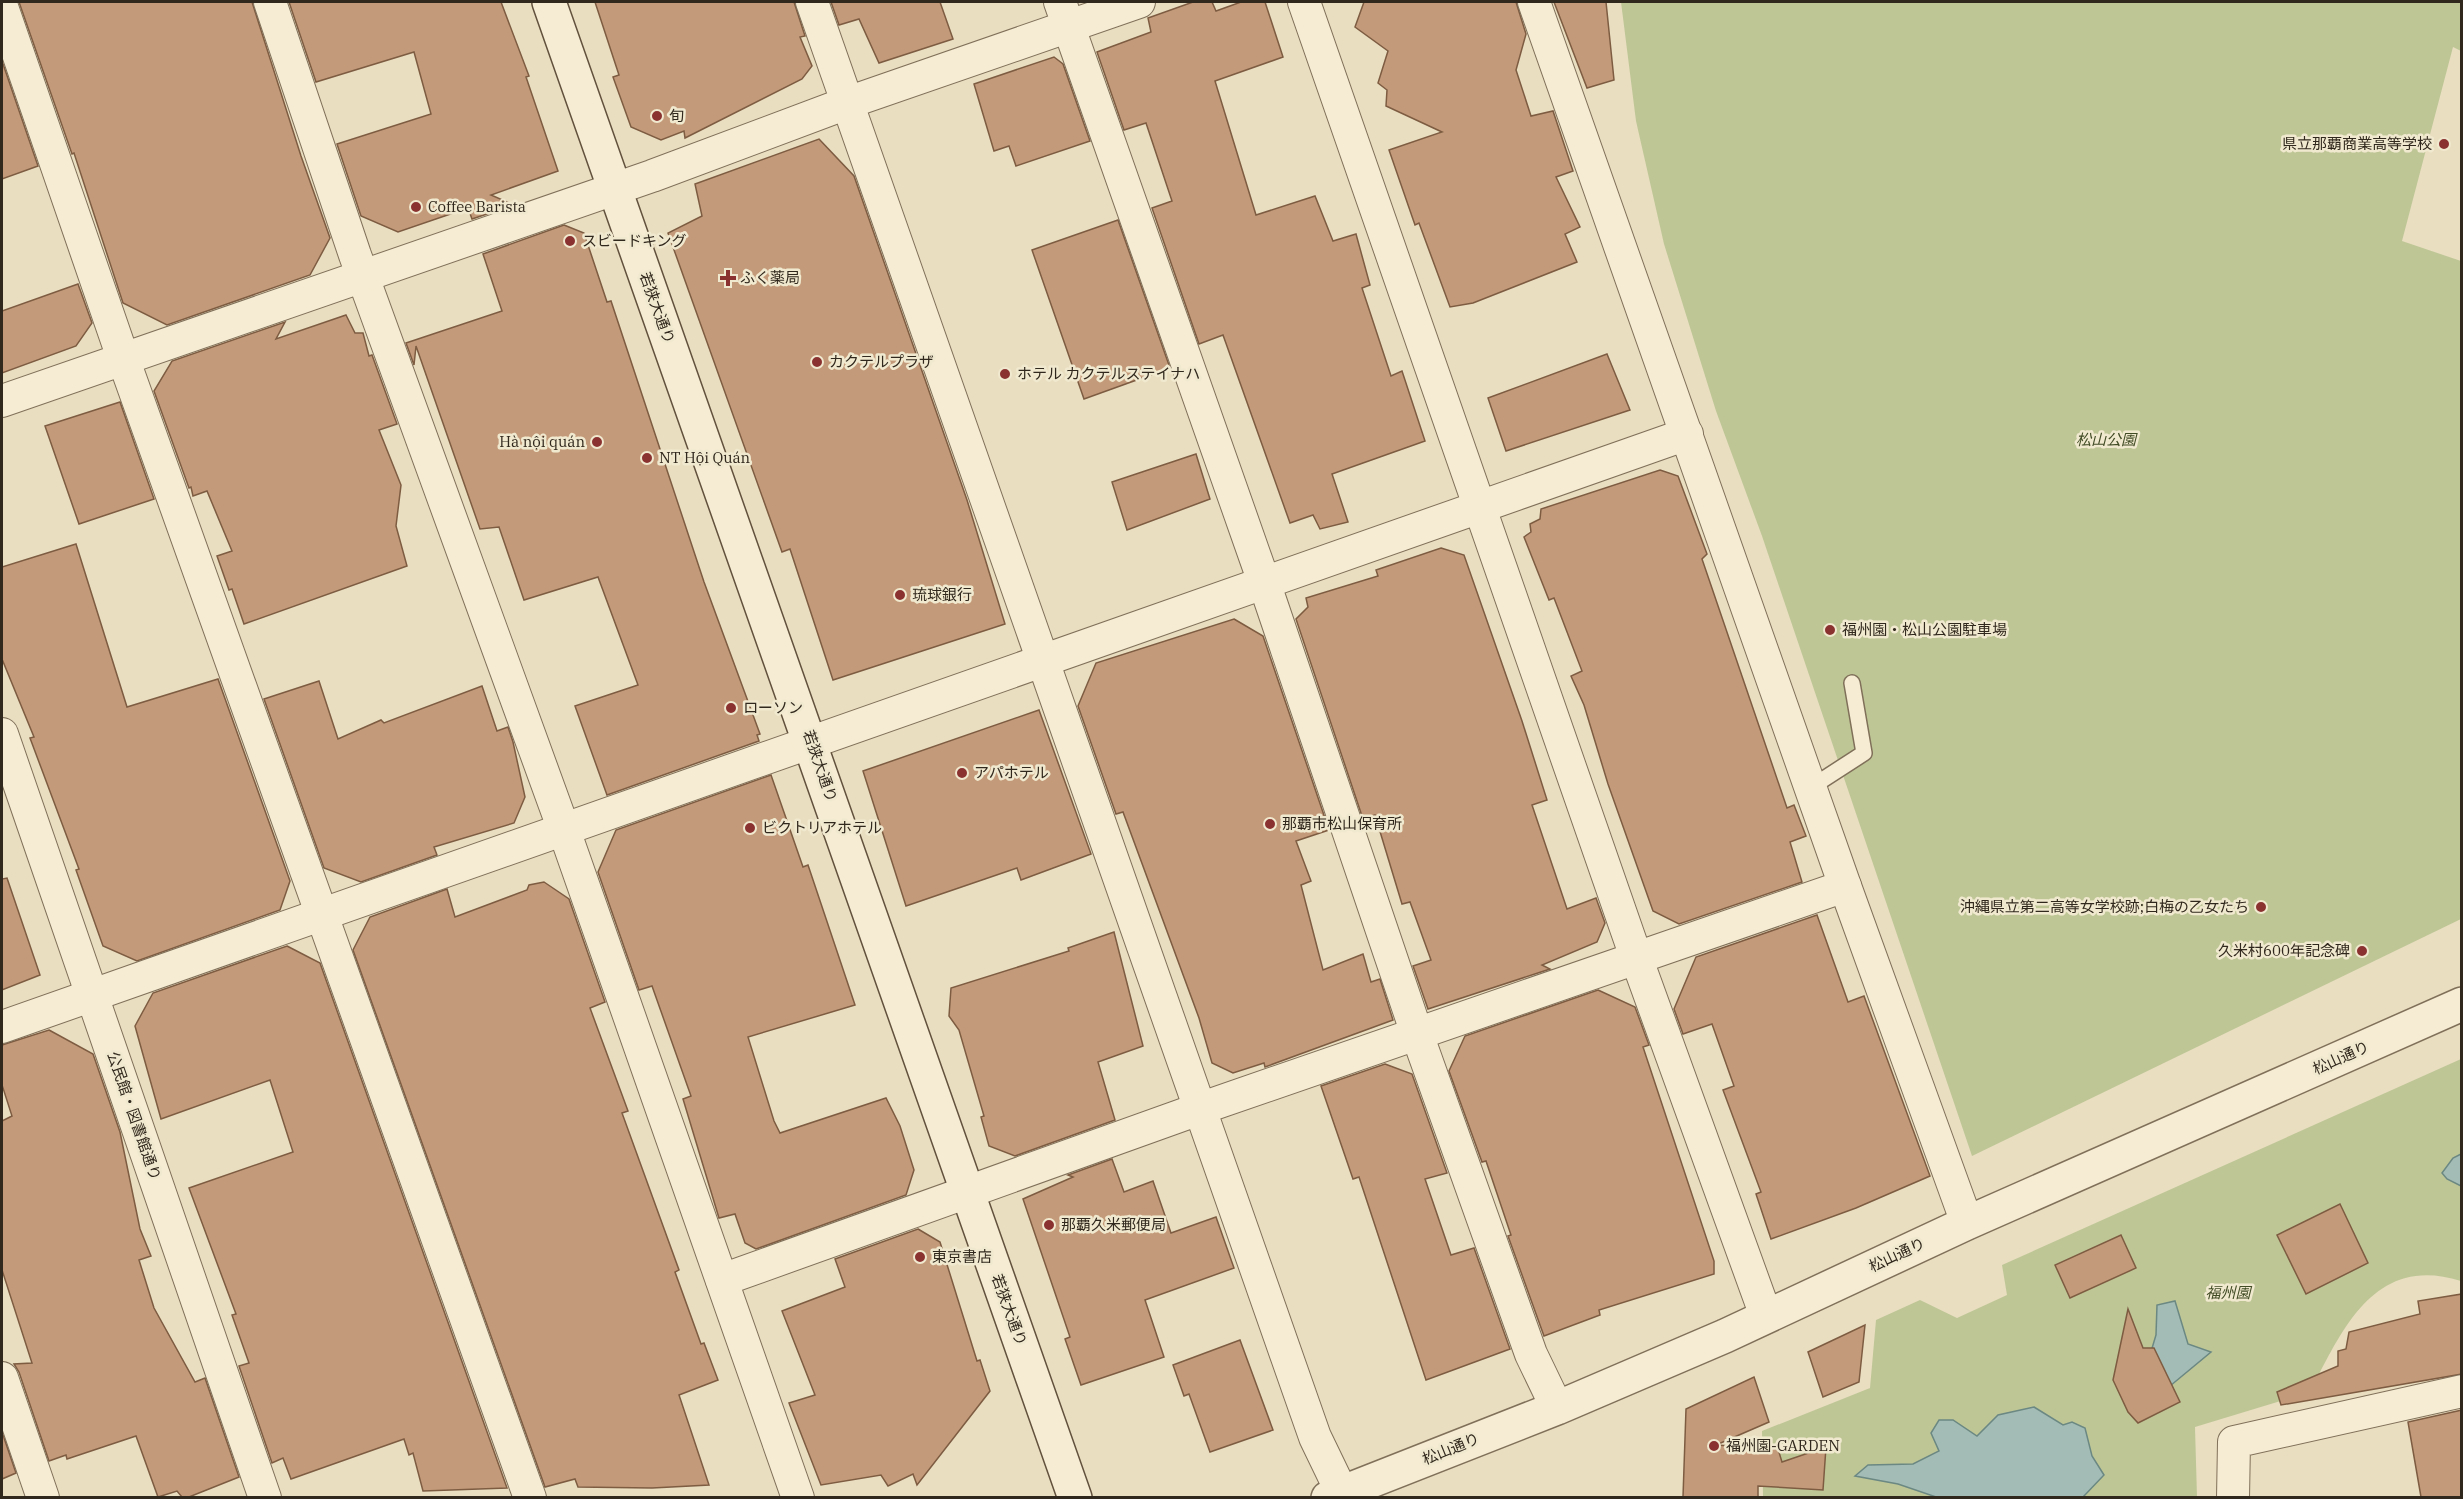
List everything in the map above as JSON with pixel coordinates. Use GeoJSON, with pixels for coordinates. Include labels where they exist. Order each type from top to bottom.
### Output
{"type":"FeatureCollection","features":[{"type":"Feature","properties":{"kind":"main road","name":"若狭大通り"},"geometry":{"type":"LineString","coordinates":[[549,2],[811,741],[1075,1497]]}},
{"type":"Feature","properties":{"kind":"main road","name":"松山通り"},"geometry":{"type":"LineString","coordinates":[[1335,1495],[1557,1408],[1725,1336],[1967,1222],[2462,1004]]}},
{"type":"Feature","properties":{"kind":"street"},"geometry":{"type":"LineString","coordinates":[[270,2],[362,275],[564,830],[798,1497]]}},
{"type":"Feature","properties":{"kind":"street"},"geometry":{"type":"LineString","coordinates":[[812,2],[1335,1495]]}},
{"type":"Feature","properties":{"kind":"street"},"geometry":{"type":"LineString","coordinates":[[2,401],[614,188],[848,103],[1064,14],[1139,2]]}},
{"type":"Feature","properties":{"kind":"street"},"geometry":{"type":"LineString","coordinates":[[1304,2],[1636,957],[1766,1316]]}},
{"type":"Feature","properties":{"kind":"street"},"geometry":{"type":"LineString","coordinates":[[1534,2],[1810,788],[1967,1222]]}},
{"type":"Feature","properties":{"kind":"street"},"geometry":{"type":"LineString","coordinates":[[2,7],[123,358],[530,1497]]}},
{"type":"Feature","properties":{"kind":"street"},"geometry":{"type":"LineString","coordinates":[[1064,14],[1265,585],[1417,1034],[1531,1354],[1557,1408]]}},
{"type":"Feature","properties":{"kind":"street"},"geometry":{"type":"LineString","coordinates":[[2,1027],[811,741],[1265,585],[1687,434]]}},
{"type":"Feature","properties":{"kind":"street","name":"公民館・図書館通り"},"geometry":{"type":"LineString","coordinates":[[2,734],[265,1497]]}},
{"type":"Feature","properties":{"kind":"street"},"geometry":{"type":"LineString","coordinates":[[722,1280],[1199,1109],[1845,886]]}},
{"type":"Feature","properties":{"kind":"street"},"geometry":{"type":"LineString","coordinates":[[2,1378],[43,1497]]}},
{"type":"Feature","properties":{"kind":"street"},"geometry":{"type":"LineString","coordinates":[[2233,1497],[2234,1442],[2462,1391]]}},
{"type":"Feature","properties":{"kind":"lane"},"geometry":{"type":"LineString","coordinates":[[1810,788],[1864,753],[1852,683]]}},
{"type":"Feature","properties":{"kind":"green space","name":"松山公園"},"geometry":{"type":"Polygon","coordinates":[[[1621,2],[2461,2],[2461,51],[2453,47],[2402,241],[2461,261],[2461,919],[1972,1156],[1762,536],[1716,411],[1664,244],[1636,121],[1621,2]]]}},
{"type":"Feature","properties":{"kind":"green space","name":"福州園"},"geometry":{"type":"Polygon","coordinates":[[[2461,1059],[2461,1281],[2431,1275],[2406,1278],[2384,1287],[2366,1302],[2350,1322],[2335,1344],[2310,1392],[2195,1427],[2197,1497],[1763,1497],[1762,1431],[1870,1388],[1876,1320],[1920,1300],[1957,1318],[2007,1295],[2002,1265],[2461,1059]]]}},
{"type":"Feature","properties":{"kind":"water"},"geometry":{"type":"Polygon","coordinates":[[[2461,1154],[2461,1186],[2447,1179],[2442,1173],[2453,1158],[2461,1154]]]}},
{"type":"Feature","properties":{"kind":"water"},"geometry":{"type":"Polygon","coordinates":[[[2175,1301],[2188,1344],[2211,1352],[2164,1391],[2147,1365],[2156,1335],[2157,1305],[2175,1301]]]}},
{"type":"Feature","properties":{"kind":"water"},"geometry":{"type":"Polygon","coordinates":[[[2034,1407],[2063,1425],[2072,1422],[2085,1428],[2092,1456],[2104,1475],[2083,1497],[1936,1497],[1898,1484],[1855,1476],[1868,1465],[1913,1464],[1939,1451],[1931,1433],[1939,1420],[1953,1420],[1977,1436],[1998,1415],[2034,1407]]]}},
{"type":"Feature","properties":{"kind":"building"},"geometry":{"type":"Polygon","coordinates":[[[19,2],[252,2],[301,156],[330,238],[310,275],[167,325],[123,303],[74,153],[72,154],[19,2]]]}},
{"type":"Feature","properties":{"kind":"building"},"geometry":{"type":"Polygon","coordinates":[[[289,2],[501,2],[529,76],[526,77],[558,171],[491,195],[514,205],[472,219],[468,208],[398,232],[361,216],[337,144],[431,114],[414,52],[316,82],[289,2]]]}},
{"type":"Feature","properties":{"kind":"building"},"geometry":{"type":"Polygon","coordinates":[[[595,2],[794,2],[805,36],[800,37],[812,66],[802,79],[685,138],[684,131],[661,140],[631,127],[613,77],[619,75],[595,2]]]}},
{"type":"Feature","properties":{"kind":"building"},"geometry":{"type":"Polygon","coordinates":[[[831,2],[940,2],[953,39],[879,63],[859,19],[839,25],[831,2]]]}},
{"type":"Feature","properties":{"kind":"building"},"geometry":{"type":"Polygon","coordinates":[[[1193,2],[1212,2],[1216,11],[1241,2],[1265,2],[1283,57],[1215,81],[1256,215],[1315,196],[1333,241],[1356,234],[1370,285],[1362,288],[1391,376],[1402,371],[1425,441],[1332,474],[1348,522],[1320,529],[1313,515],[1290,523],[1223,335],[1199,344],[1152,208],[1172,201],[1146,123],[1124,130],[1097,52],[1151,32],[1148,18],[1193,2]]]}},
{"type":"Feature","properties":{"kind":"building"},"geometry":{"type":"Polygon","coordinates":[[[1364,2],[1516,2],[1526,34],[1516,70],[1531,116],[1553,111],[1573,171],[1556,177],[1580,227],[1565,234],[1577,262],[1473,303],[1450,307],[1419,223],[1415,225],[1389,150],[1442,132],[1386,106],[1387,90],[1378,83],[1388,51],[1355,27],[1364,2]]]}},
{"type":"Feature","properties":{"kind":"building"},"geometry":{"type":"Polygon","coordinates":[[[1554,2],[1606,2],[1614,80],[1587,88],[1554,2]]]}},
{"type":"Feature","properties":{"kind":"building"},"geometry":{"type":"Polygon","coordinates":[[[1054,57],[1063,64],[1090,141],[1016,166],[1009,146],[994,151],[974,84],[1054,57]]]}},
{"type":"Feature","properties":{"kind":"building"},"geometry":{"type":"Polygon","coordinates":[[[2,61],[38,166],[2,179],[2,61]]]}},
{"type":"Feature","properties":{"kind":"building","name":"カクテルプラザ"},"geometry":{"type":"Polygon","coordinates":[[[819,139],[854,176],[967,500],[1005,624],[833,680],[790,549],[782,552],[668,233],[702,216],[695,184],[819,139]]]}},
{"type":"Feature","properties":{"kind":"building"},"geometry":{"type":"Polygon","coordinates":[[[1118,220],[1170,368],[1084,399],[1032,250],[1118,220]]]}},
{"type":"Feature","properties":{"kind":"building"},"geometry":{"type":"Polygon","coordinates":[[[564,225],[584,233],[607,302],[611,301],[704,582],[760,734],[757,735],[759,741],[607,795],[575,706],[638,685],[598,577],[524,600],[499,527],[480,529],[416,346],[414,365],[406,343],[502,311],[483,254],[564,225]]]}},
{"type":"Feature","properties":{"kind":"building"},"geometry":{"type":"Polygon","coordinates":[[[78,284],[92,323],[76,346],[2,373],[2,311],[78,284]]]}},
{"type":"Feature","properties":{"kind":"building"},"geometry":{"type":"Polygon","coordinates":[[[346,315],[355,333],[363,333],[369,356],[372,355],[397,424],[379,430],[401,485],[396,526],[407,566],[244,624],[217,556],[232,551],[207,491],[193,496],[191,487],[189,488],[154,391],[172,361],[285,322],[276,339],[346,315]]]}},
{"type":"Feature","properties":{"kind":"building"},"geometry":{"type":"Polygon","coordinates":[[[1607,354],[1630,410],[1506,451],[1488,398],[1607,354]]]}},
{"type":"Feature","properties":{"kind":"building"},"geometry":{"type":"Polygon","coordinates":[[[120,402],[154,499],[79,524],[45,426],[120,402]]]}},
{"type":"Feature","properties":{"kind":"building"},"geometry":{"type":"Polygon","coordinates":[[[1196,454],[1210,499],[1127,530],[1112,482],[1196,454]]]}},
{"type":"Feature","properties":{"kind":"building"},"geometry":{"type":"Polygon","coordinates":[[[1660,470],[1678,476],[1707,554],[1702,559],[1787,808],[1794,805],[1806,836],[1790,842],[1802,882],[1679,924],[1653,911],[1608,784],[1584,705],[1571,676],[1582,671],[1554,598],[1549,600],[1524,537],[1531,532],[1530,524],[1540,519],[1541,509],[1660,470]]]}},
{"type":"Feature","properties":{"kind":"building"},"geometry":{"type":"Polygon","coordinates":[[[76,544],[127,707],[218,679],[290,881],[280,910],[137,961],[103,946],[76,870],[79,869],[30,738],[34,737],[2,659],[2,567],[76,544]]]}},
{"type":"Feature","properties":{"kind":"building"},"geometry":{"type":"Polygon","coordinates":[[[1441,548],[1464,555],[1522,721],[1547,800],[1532,805],[1567,909],[1596,898],[1605,923],[1597,942],[1542,965],[1550,969],[1428,1009],[1413,966],[1431,960],[1410,902],[1402,904],[1375,815],[1363,819],[1296,619],[1308,607],[1306,598],[1378,576],[1376,570],[1441,548]]]}},
{"type":"Feature","properties":{"kind":"building"},"geometry":{"type":"Polygon","coordinates":[[[1234,619],[1263,636],[1329,830],[1296,841],[1311,881],[1301,885],[1323,970],[1363,954],[1371,982],[1380,979],[1393,1020],[1265,1067],[1264,1063],[1233,1073],[1212,1063],[1199,1018],[1123,812],[1116,814],[1078,706],[1096,663],[1234,619]]]}},
{"type":"Feature","properties":{"kind":"building"},"geometry":{"type":"Polygon","coordinates":[[[319,681],[338,739],[381,720],[384,723],[482,686],[497,731],[508,727],[513,742],[525,797],[514,823],[434,847],[437,855],[361,882],[324,868],[264,699],[319,681]]]}},
{"type":"Feature","properties":{"kind":"building"},"geometry":{"type":"Polygon","coordinates":[[[1039,710],[1091,854],[1021,880],[1017,868],[906,906],[863,771],[1039,710]]]}},
{"type":"Feature","properties":{"kind":"building"},"geometry":{"type":"Polygon","coordinates":[[[771,775],[803,867],[808,865],[855,1005],[748,1037],[774,1121],[780,1133],[886,1098],[900,1126],[914,1170],[906,1195],[756,1249],[745,1243],[735,1214],[719,1218],[683,1099],[691,1096],[652,986],[639,990],[598,872],[616,830],[771,775]]]}},
{"type":"Feature","properties":{"kind":"building"},"geometry":{"type":"Polygon","coordinates":[[[7,878],[40,975],[2,990],[2,879],[7,878]]]}},
{"type":"Feature","properties":{"kind":"building"},"geometry":{"type":"Polygon","coordinates":[[[544,882],[569,899],[605,1002],[590,1008],[628,1111],[622,1113],[679,1270],[675,1272],[701,1344],[704,1343],[718,1380],[679,1395],[709,1485],[652,1488],[578,1487],[575,1479],[545,1487],[353,950],[370,917],[447,889],[455,917],[527,890],[529,885],[544,882]]]}},
{"type":"Feature","properties":{"kind":"building"},"geometry":{"type":"Polygon","coordinates":[[[1817,915],[1848,1002],[1864,996],[1930,1176],[1856,1208],[1771,1239],[1756,1194],[1761,1192],[1723,1090],[1734,1086],[1712,1024],[1683,1034],[1674,1009],[1696,957],[1817,915]]]}},
{"type":"Feature","properties":{"kind":"building"},"geometry":{"type":"Polygon","coordinates":[[[1114,932],[1143,1046],[1098,1062],[1115,1120],[1015,1156],[989,1146],[981,1117],[984,1116],[959,1030],[949,1016],[951,988],[1069,951],[1068,948],[1114,932]]]}},
{"type":"Feature","properties":{"kind":"building"},"geometry":{"type":"Polygon","coordinates":[[[287,946],[320,963],[507,1488],[423,1491],[413,1453],[409,1455],[404,1439],[291,1479],[283,1458],[272,1463],[239,1366],[249,1363],[232,1315],[236,1314],[189,1188],[293,1152],[270,1080],[161,1119],[135,1026],[153,993],[287,946]]]}},
{"type":"Feature","properties":{"kind":"building"},"geometry":{"type":"Polygon","coordinates":[[[1598,990],[1635,1007],[1649,1045],[1643,1047],[1714,1261],[1714,1274],[1599,1310],[1600,1315],[1544,1336],[1508,1236],[1511,1235],[1486,1161],[1482,1162],[1449,1071],[1465,1036],[1598,990]]]}},
{"type":"Feature","properties":{"kind":"building"},"geometry":{"type":"Polygon","coordinates":[[[49,1030],[93,1054],[120,1132],[140,1229],[151,1256],[139,1260],[154,1308],[195,1382],[205,1378],[239,1477],[189,1497],[182,1497],[177,1491],[158,1497],[136,1436],[67,1459],[66,1455],[49,1461],[19,1372],[14,1364],[32,1363],[2,1270],[2,1121],[12,1116],[2,1085],[2,1045],[49,1030]]]}},
{"type":"Feature","properties":{"kind":"building"},"geometry":{"type":"Polygon","coordinates":[[[1385,1064],[1412,1074],[1447,1173],[1425,1179],[1451,1255],[1474,1248],[1510,1349],[1426,1380],[1359,1177],[1353,1179],[1321,1086],[1385,1064]]]}},
{"type":"Feature","properties":{"kind":"building"},"geometry":{"type":"Polygon","coordinates":[[[1112,1159],[1124,1192],[1153,1181],[1171,1233],[1216,1217],[1234,1268],[1145,1300],[1164,1357],[1081,1385],[1065,1339],[1070,1337],[1023,1199],[1073,1177],[1068,1175],[1112,1159]]]}},
{"type":"Feature","properties":{"kind":"building"},"geometry":{"type":"Polygon","coordinates":[[[2340,1204],[2368,1263],[2306,1294],[2277,1235],[2340,1204]]]}},
{"type":"Feature","properties":{"kind":"building"},"geometry":{"type":"Polygon","coordinates":[[[918,1229],[940,1242],[977,1361],[980,1360],[990,1391],[917,1485],[913,1474],[888,1486],[881,1475],[821,1485],[789,1403],[815,1395],[782,1311],[845,1287],[835,1259],[918,1229]]]}},
{"type":"Feature","properties":{"kind":"building"},"geometry":{"type":"Polygon","coordinates":[[[2121,1235],[2136,1268],[2070,1298],[2055,1265],[2121,1235]]]}},
{"type":"Feature","properties":{"kind":"building"},"geometry":{"type":"Polygon","coordinates":[[[2462,1294],[2462,1374],[2281,1405],[2277,1392],[2338,1366],[2338,1351],[2346,1349],[2349,1332],[2420,1314],[2418,1301],[2462,1294]]]}},
{"type":"Feature","properties":{"kind":"building"},"geometry":{"type":"Polygon","coordinates":[[[2128,1309],[2143,1348],[2154,1348],[2180,1402],[2138,1423],[2128,1412],[2113,1380],[2128,1309]]]}},
{"type":"Feature","properties":{"kind":"building"},"geometry":{"type":"Polygon","coordinates":[[[1865,1325],[1859,1382],[1823,1397],[1808,1352],[1865,1325]]]}},
{"type":"Feature","properties":{"kind":"building"},"geometry":{"type":"Polygon","coordinates":[[[1240,1340],[1273,1430],[1210,1452],[1189,1394],[1184,1396],[1173,1365],[1240,1340]]]}},
{"type":"Feature","properties":{"kind":"building"},"geometry":{"type":"Polygon","coordinates":[[[1754,1377],[1769,1422],[1716,1445],[1778,1449],[1782,1462],[1826,1447],[1823,1490],[1758,1486],[1758,1497],[1683,1497],[1686,1409],[1754,1377]]]}},
{"type":"Feature","properties":{"kind":"building"},"geometry":{"type":"Polygon","coordinates":[[[2462,1410],[2462,1497],[2421,1497],[2408,1422],[2462,1410]]]}},
{"type":"Feature","properties":{"kind":"building"},"geometry":{"type":"Polygon","coordinates":[[[2,1432],[16,1473],[2,1479],[2,1432]]]}},
{"type":"Feature","properties":{"kind":"place","name":"旬"},"geometry":{"type":"Point","coordinates":[657,116]}},
{"type":"Feature","properties":{"kind":"place","name":"県立那覇商業高等学校"},"geometry":{"type":"Point","coordinates":[2444,144]}},
{"type":"Feature","properties":{"kind":"place","name":"Coffee Barista"},"geometry":{"type":"Point","coordinates":[416,207]}},
{"type":"Feature","properties":{"kind":"place","name":"スビードキング"},"geometry":{"type":"Point","coordinates":[570,241]}},
{"type":"Feature","properties":{"kind":"place","name":"ふく薬局"},"geometry":{"type":"Point","coordinates":[728,278]}},
{"type":"Feature","properties":{"kind":"place","name":"カクテルプラザ"},"geometry":{"type":"Point","coordinates":[817,362]}},
{"type":"Feature","properties":{"kind":"place","name":"ホテル カクテルステイナハ"},"geometry":{"type":"Point","coordinates":[1005,374]}},
{"type":"Feature","properties":{"kind":"place","name":"Hà nội quán"},"geometry":{"type":"Point","coordinates":[597,442]}},
{"type":"Feature","properties":{"kind":"place","name":"NT Hội Quán"},"geometry":{"type":"Point","coordinates":[647,458]}},
{"type":"Feature","properties":{"kind":"place","name":"琉球銀行"},"geometry":{"type":"Point","coordinates":[900,595]}},
{"type":"Feature","properties":{"kind":"place","name":"福州園・松山公園駐車場"},"geometry":{"type":"Point","coordinates":[1830,630]}},
{"type":"Feature","properties":{"kind":"place","name":"ローソン"},"geometry":{"type":"Point","coordinates":[731,708]}},
{"type":"Feature","properties":{"kind":"place","name":"アパホテル"},"geometry":{"type":"Point","coordinates":[962,773]}},
{"type":"Feature","properties":{"kind":"place","name":"那覇市松山保育所"},"geometry":{"type":"Point","coordinates":[1270,824]}},
{"type":"Feature","properties":{"kind":"place","name":"ビクトリアホテル"},"geometry":{"type":"Point","coordinates":[750,828]}},
{"type":"Feature","properties":{"kind":"place","name":"沖縄県立第二高等女学校跡;白梅の乙女たち"},"geometry":{"type":"Point","coordinates":[2261,907]}},
{"type":"Feature","properties":{"kind":"place","name":"久米村600年記念碑"},"geometry":{"type":"Point","coordinates":[2362,951]}},
{"type":"Feature","properties":{"kind":"place","name":"那覇久米郵便局"},"geometry":{"type":"Point","coordinates":[1049,1225]}},
{"type":"Feature","properties":{"kind":"place","name":"東京書店"},"geometry":{"type":"Point","coordinates":[920,1257]}},
{"type":"Feature","properties":{"kind":"place","name":"福州園-GARDEN"},"geometry":{"type":"Point","coordinates":[1714,1446]}}]}
